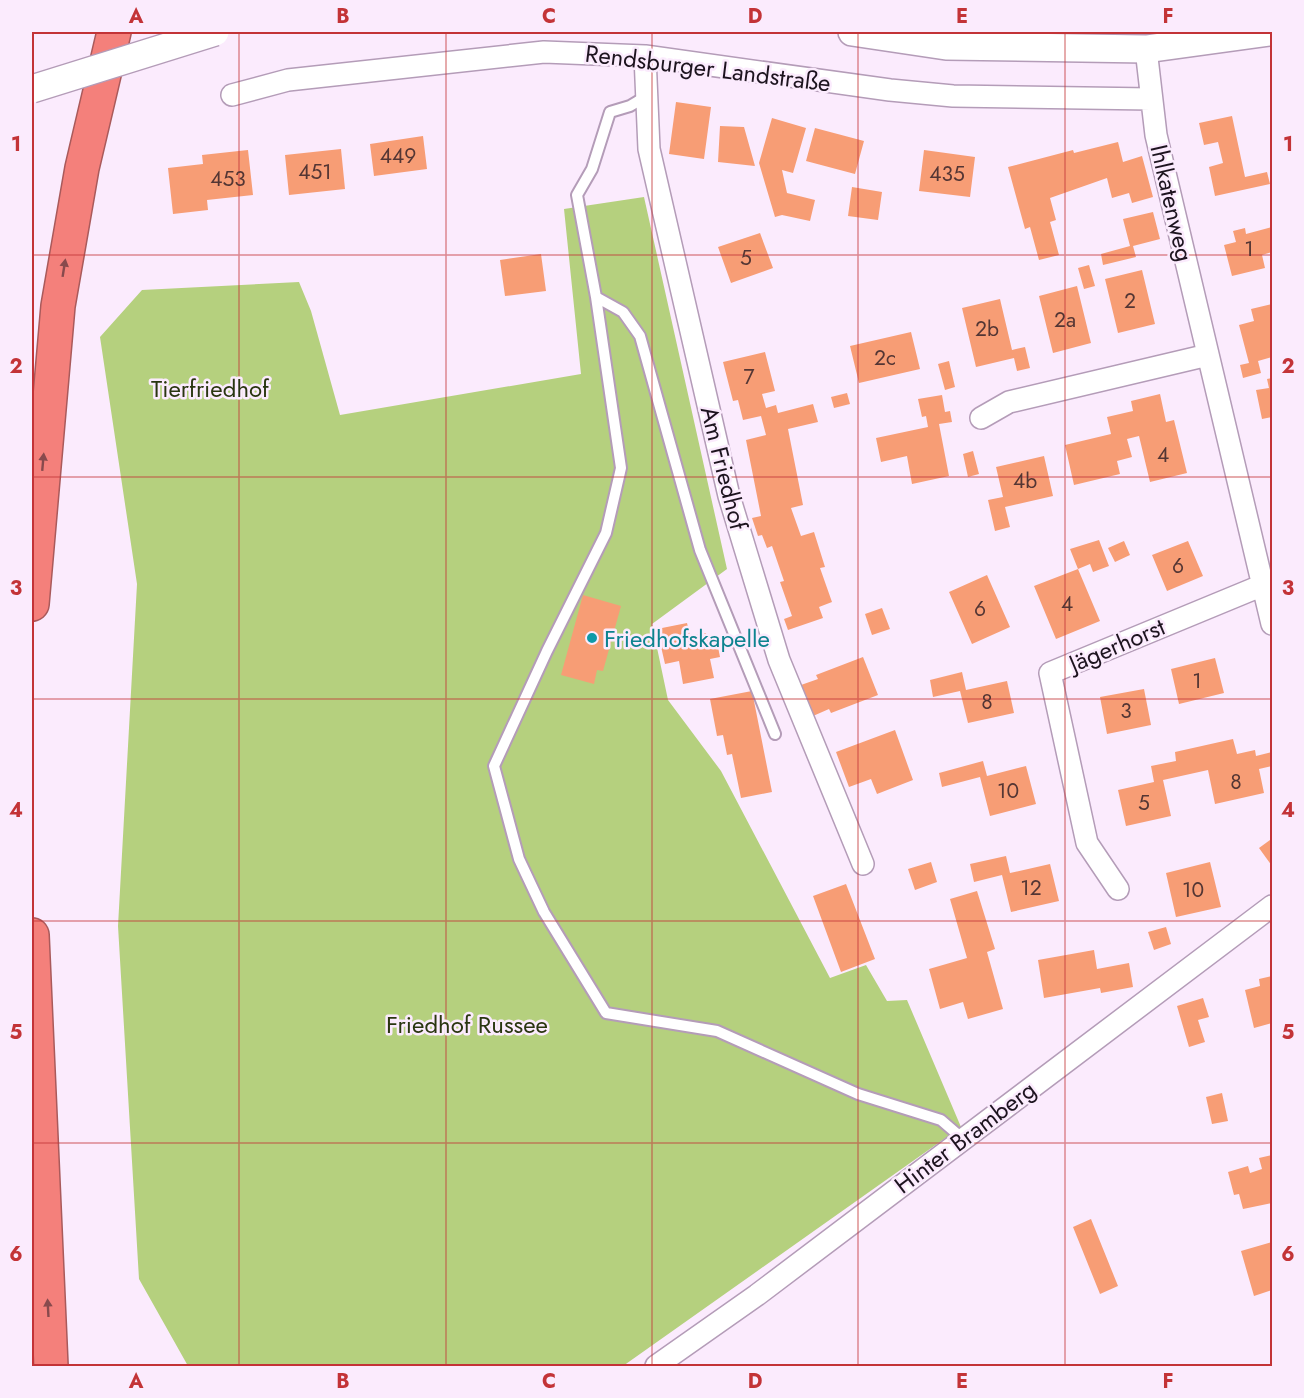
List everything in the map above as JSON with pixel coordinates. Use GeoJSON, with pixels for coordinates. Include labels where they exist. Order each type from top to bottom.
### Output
{"type":"FeatureCollection","features":[{"type":"Feature","properties":{"kind":"highway"},"geometry":{"type":"LineString","coordinates":[[32,604],[58,306],[82,168],[114,32]]}},
{"type":"Feature","properties":{"kind":"highway"},"geometry":{"type":"LineString","coordinates":[[32,935],[51,1366]]}},
{"type":"Feature","properties":{"kind":"street"},"geometry":{"type":"LineString","coordinates":[[32,89],[216,32]]}},
{"type":"Feature","properties":{"kind":"street"},"geometry":{"type":"LineString","coordinates":[[852,32],[946,46],[1146,48],[1257,33]]}},
{"type":"Feature","properties":{"kind":"street","name":"Ihlkatenweg"},"geometry":{"type":"LineString","coordinates":[[1146,48],[1156,135],[1272,624]]}},
{"type":"Feature","properties":{"kind":"street","name":"Rendsburger Landstraße"},"geometry":{"type":"LineString","coordinates":[[232,95],[288,80],[544,52],[645,56],[890,90],[953,96],[1151,99]]}},
{"type":"Feature","properties":{"kind":"street","name":"Am Friedhof"},"geometry":{"type":"LineString","coordinates":[[645,56],[649,149],[729,496],[780,660],[863,864]]}},
{"type":"Feature","properties":{"kind":"street"},"geometry":{"type":"LineString","coordinates":[[981,418],[1009,402],[1208,355]]}},
{"type":"Feature","properties":{"kind":"street","name":"Jägerhorst"},"geometry":{"type":"LineString","coordinates":[[1118,889],[1087,843],[1050,673],[1263,585]]}},
{"type":"Feature","properties":{"kind":"street","name":"Hinter Bramberg"},"geometry":{"type":"LineString","coordinates":[[656,1366],[757,1295],[1272,906]]}},
{"type":"Feature","properties":{"kind":"lane"},"geometry":{"type":"LineString","coordinates":[[645,97],[630,106],[610,112],[592,169],[577,195],[596,297],[621,468],[606,533],[547,651],[494,766],[519,859],[544,912],[606,1013],[717,1031],[858,1094],[941,1120],[963,1139]]}},
{"type":"Feature","properties":{"kind":"lane"},"geometry":{"type":"LineString","coordinates":[[596,297],[623,312],[640,336],[700,550],[775,734]]}},
{"type":"Feature","properties":{"kind":"green space","name":"Friedhof Russee"},"geometry":{"type":"Polygon","coordinates":[[[644,197],[727,569],[652,624],[668,700],[721,771],[830,978],[866,965],[887,1001],[907,1000],[961,1127],[623,1366],[188,1366],[139,1279],[118,926],[137,584],[100,337],[142,290],[299,282],[311,311],[340,415],[581,374],[564,209],[644,197]]]}},
{"type":"Feature","properties":{"kind":"building"},"geometry":{"type":"Polygon","coordinates":[[[676,102],[711,107],[704,159],[669,154],[676,102]]]}},
{"type":"Feature","properties":{"kind":"building"},"geometry":{"type":"Polygon","coordinates":[[[1232,116],[1245,177],[1267,172],[1270,184],[1215,196],[1209,167],[1223,163],[1218,142],[1204,145],[1199,123],[1232,116]]]}},
{"type":"Feature","properties":{"kind":"building"},"geometry":{"type":"Polygon","coordinates":[[[772,118],[806,128],[793,173],[782,170],[787,193],[815,200],[810,221],[782,215],[775,217],[759,163],[772,118]]]}},
{"type":"Feature","properties":{"kind":"building"},"geometry":{"type":"Polygon","coordinates":[[[720,126],[744,127],[755,166],[718,162],[720,126]]]}},
{"type":"Feature","properties":{"kind":"building"},"geometry":{"type":"Polygon","coordinates":[[[815,128],[864,141],[855,174],[806,161],[815,128]]]}},
{"type":"Feature","properties":{"kind":"building"},"geometry":{"type":"Polygon","coordinates":[[[423,136],[427,169],[374,176],[370,144],[423,136]]]}},
{"type":"Feature","properties":{"kind":"building"},"geometry":{"type":"Polygon","coordinates":[[[1118,142],[1123,162],[1142,156],[1153,197],[1132,203],[1129,193],[1112,198],[1107,178],[1050,198],[1056,220],[1050,222],[1059,255],[1039,260],[1030,227],[1025,229],[1008,167],[1073,150],[1074,153],[1118,142]]]}},
{"type":"Feature","properties":{"kind":"building"},"geometry":{"type":"Polygon","coordinates":[[[341,149],[345,189],[289,195],[285,155],[341,149]]]}},
{"type":"Feature","properties":{"kind":"building"},"geometry":{"type":"Polygon","coordinates":[[[248,150],[253,195],[207,200],[208,210],[173,214],[168,168],[203,164],[202,155],[248,150]]]}},
{"type":"Feature","properties":{"kind":"building"},"geometry":{"type":"Polygon","coordinates":[[[924,150],[975,157],[970,197],[919,191],[924,150]]]}},
{"type":"Feature","properties":{"kind":"building"},"geometry":{"type":"Polygon","coordinates":[[[852,187],[882,192],[878,220],[848,216],[852,187]]]}},
{"type":"Feature","properties":{"kind":"building"},"geometry":{"type":"Polygon","coordinates":[[[1153,212],[1160,239],[1133,246],[1136,257],[1103,265],[1101,254],[1130,246],[1123,219],[1153,212]]]}},
{"type":"Feature","properties":{"kind":"building"},"geometry":{"type":"Polygon","coordinates":[[[1272,227],[1272,252],[1262,255],[1265,268],[1232,276],[1224,245],[1236,242],[1233,231],[1245,228],[1246,234],[1272,227]]]}},
{"type":"Feature","properties":{"kind":"building"},"geometry":{"type":"Polygon","coordinates":[[[760,233],[773,268],[731,283],[718,247],[760,233]]]}},
{"type":"Feature","properties":{"kind":"building"},"geometry":{"type":"Polygon","coordinates":[[[541,254],[546,291],[505,296],[500,260],[541,254]]]}},
{"type":"Feature","properties":{"kind":"building"},"geometry":{"type":"Polygon","coordinates":[[[1089,265],[1095,286],[1084,289],[1078,268],[1089,265]]]}},
{"type":"Feature","properties":{"kind":"building"},"geometry":{"type":"Polygon","coordinates":[[[1142,270],[1155,324],[1118,333],[1105,279],[1142,270]]]}},
{"type":"Feature","properties":{"kind":"building"},"geometry":{"type":"Polygon","coordinates":[[[1077,286],[1091,343],[1053,353],[1039,296],[1077,286]]]}},
{"type":"Feature","properties":{"kind":"building"},"geometry":{"type":"Polygon","coordinates":[[[1000,299],[1012,350],[1025,347],[1030,368],[1017,371],[1014,358],[976,367],[962,308],[1000,299]]]}},
{"type":"Feature","properties":{"kind":"building"},"geometry":{"type":"Polygon","coordinates":[[[1272,304],[1272,357],[1258,361],[1261,373],[1243,378],[1240,365],[1249,363],[1239,325],[1254,321],[1251,309],[1272,304]]]}},
{"type":"Feature","properties":{"kind":"building"},"geometry":{"type":"Polygon","coordinates":[[[911,332],[920,369],[859,383],[850,346],[911,332]]]}},
{"type":"Feature","properties":{"kind":"building"},"geometry":{"type":"Polygon","coordinates":[[[765,352],[775,391],[762,394],[766,408],[776,405],[778,413],[813,404],[818,422],[788,429],[803,505],[791,508],[801,536],[814,532],[825,567],[820,568],[832,602],[819,607],[823,618],[788,630],[784,619],[792,616],[780,582],[784,581],[772,546],[767,548],[762,535],[758,536],[752,518],[761,516],[746,440],[766,435],[761,416],[743,420],[738,400],[733,401],[723,362],[765,352]]]}},
{"type":"Feature","properties":{"kind":"building"},"geometry":{"type":"Polygon","coordinates":[[[949,361],[955,387],[945,390],[938,364],[949,361]]]}},
{"type":"Feature","properties":{"kind":"building"},"geometry":{"type":"Polygon","coordinates":[[[1272,378],[1272,417],[1262,419],[1256,390],[1269,388],[1267,379],[1272,378]]]}},
{"type":"Feature","properties":{"kind":"building"},"geometry":{"type":"Polygon","coordinates":[[[847,393],[850,404],[834,408],[831,397],[847,393]]]}},
{"type":"Feature","properties":{"kind":"building"},"geometry":{"type":"Polygon","coordinates":[[[1160,394],[1166,422],[1174,420],[1187,473],[1150,482],[1139,436],[1127,439],[1132,457],[1117,461],[1120,474],[1074,485],[1065,445],[1111,434],[1107,417],[1133,411],[1131,401],[1160,394]]]}},
{"type":"Feature","properties":{"kind":"building"},"geometry":{"type":"Polygon","coordinates":[[[942,395],[945,412],[950,411],[952,422],[939,424],[949,476],[912,484],[907,456],[881,462],[876,438],[928,427],[926,416],[922,417],[918,399],[942,395]]]}},
{"type":"Feature","properties":{"kind":"building"},"geometry":{"type":"Polygon","coordinates":[[[973,451],[979,474],[968,477],[963,454],[973,451]]]}},
{"type":"Feature","properties":{"kind":"building"},"geometry":{"type":"Polygon","coordinates":[[[1044,456],[1053,496],[1005,507],[1010,527],[995,531],[988,500],[1003,497],[996,467],[1044,456]]]}},
{"type":"Feature","properties":{"kind":"building"},"geometry":{"type":"Polygon","coordinates":[[[1099,540],[1109,566],[1093,572],[1090,564],[1078,569],[1070,549],[1099,540]]]}},
{"type":"Feature","properties":{"kind":"building"},"geometry":{"type":"Polygon","coordinates":[[[1124,541],[1130,555],[1115,562],[1108,548],[1124,541]]]}},
{"type":"Feature","properties":{"kind":"building"},"geometry":{"type":"Polygon","coordinates":[[[1188,541],[1203,576],[1167,591],[1152,555],[1188,541]]]}},
{"type":"Feature","properties":{"kind":"building"},"geometry":{"type":"Polygon","coordinates":[[[1078,569],[1100,621],[1056,639],[1034,586],[1078,569]]]}},
{"type":"Feature","properties":{"kind":"building"},"geometry":{"type":"Polygon","coordinates":[[[987,575],[1010,627],[972,644],[949,592],[987,575]]]}},
{"type":"Feature","properties":{"kind":"building","name":"Friedhofskapelle"},"geometry":{"type":"Polygon","coordinates":[[[583,595],[621,606],[603,671],[597,670],[594,684],[561,675],[583,595]]]}},
{"type":"Feature","properties":{"kind":"building"},"geometry":{"type":"Polygon","coordinates":[[[882,608],[890,629],[872,635],[865,614],[882,608]]]}},
{"type":"Feature","properties":{"kind":"building"},"geometry":{"type":"Polygon","coordinates":[[[687,623],[690,636],[706,633],[709,649],[718,647],[720,657],[710,659],[714,678],[683,684],[679,661],[665,664],[657,629],[687,623]]]}},
{"type":"Feature","properties":{"kind":"building"},"geometry":{"type":"Polygon","coordinates":[[[863,657],[878,695],[831,713],[829,709],[813,716],[801,685],[818,679],[816,675],[863,657]]]}},
{"type":"Feature","properties":{"kind":"building"},"geometry":{"type":"Polygon","coordinates":[[[1215,658],[1224,693],[1179,704],[1171,669],[1215,658]]]}},
{"type":"Feature","properties":{"kind":"building"},"geometry":{"type":"Polygon","coordinates":[[[962,672],[966,690],[1007,681],[1014,713],[968,723],[960,691],[933,697],[930,680],[962,672]]]}},
{"type":"Feature","properties":{"kind":"building"},"geometry":{"type":"Polygon","coordinates":[[[1144,689],[1151,725],[1107,734],[1100,697],[1144,689]]]}},
{"type":"Feature","properties":{"kind":"building"},"geometry":{"type":"Polygon","coordinates":[[[752,691],[772,792],[741,798],[732,754],[727,755],[723,735],[717,736],[710,699],[752,691]]]}},
{"type":"Feature","properties":{"kind":"building"},"geometry":{"type":"Polygon","coordinates":[[[895,730],[913,780],[877,794],[871,779],[849,787],[836,752],[895,730]]]}},
{"type":"Feature","properties":{"kind":"building"},"geometry":{"type":"Polygon","coordinates":[[[1233,739],[1237,754],[1255,750],[1256,756],[1272,752],[1272,766],[1259,769],[1264,793],[1215,804],[1208,770],[1163,780],[1171,816],[1126,826],[1118,790],[1154,782],[1151,766],[1176,761],[1175,752],[1233,739]]]}},
{"type":"Feature","properties":{"kind":"building"},"geometry":{"type":"Polygon","coordinates":[[[983,761],[987,776],[1026,766],[1036,804],[990,816],[980,777],[942,787],[939,773],[983,761]]]}},
{"type":"Feature","properties":{"kind":"building"},"geometry":{"type":"Polygon","coordinates":[[[1270,840],[1272,843],[1272,866],[1259,848],[1270,840]]]}},
{"type":"Feature","properties":{"kind":"building"},"geometry":{"type":"Polygon","coordinates":[[[1006,856],[1010,873],[1050,864],[1059,901],[1011,912],[1002,875],[974,882],[970,864],[1006,856]]]}},
{"type":"Feature","properties":{"kind":"building"},"geometry":{"type":"Polygon","coordinates":[[[931,862],[937,882],[915,890],[908,869],[931,862]]]}},
{"type":"Feature","properties":{"kind":"building"},"geometry":{"type":"Polygon","coordinates":[[[1210,862],[1221,907],[1176,917],[1166,873],[1210,862]]]}},
{"type":"Feature","properties":{"kind":"building"},"geometry":{"type":"Polygon","coordinates":[[[846,884],[875,959],[841,972],[813,896],[846,884]]]}},
{"type":"Feature","properties":{"kind":"building"},"geometry":{"type":"Polygon","coordinates":[[[977,891],[995,949],[987,952],[1003,1009],[968,1019],[963,1002],[940,1009],[929,969],[967,958],[950,899],[977,891]]]}},
{"type":"Feature","properties":{"kind":"building"},"geometry":{"type":"Polygon","coordinates":[[[1166,927],[1171,944],[1154,950],[1148,932],[1166,927]]]}},
{"type":"Feature","properties":{"kind":"building"},"geometry":{"type":"Polygon","coordinates":[[[1094,950],[1097,969],[1129,963],[1133,987],[1101,993],[1100,988],[1044,998],[1038,960],[1094,950]]]}},
{"type":"Feature","properties":{"kind":"building"},"geometry":{"type":"Polygon","coordinates":[[[1272,976],[1272,1023],[1254,1028],[1245,990],[1260,986],[1259,979],[1272,976]]]}},
{"type":"Feature","properties":{"kind":"building"},"geometry":{"type":"Polygon","coordinates":[[[1203,998],[1209,1017],[1198,1020],[1205,1042],[1189,1047],[1177,1006],[1203,998]]]}},
{"type":"Feature","properties":{"kind":"building"},"geometry":{"type":"Polygon","coordinates":[[[1222,1093],[1228,1121],[1212,1124],[1206,1097],[1222,1093]]]}},
{"type":"Feature","properties":{"kind":"building"},"geometry":{"type":"Polygon","coordinates":[[[1272,1155],[1272,1203],[1243,1209],[1239,1194],[1234,1195],[1228,1172],[1248,1166],[1250,1173],[1262,1169],[1259,1158],[1272,1155]]]}},
{"type":"Feature","properties":{"kind":"building"},"geometry":{"type":"Polygon","coordinates":[[[1091,1219],[1118,1286],[1100,1294],[1073,1227],[1091,1219]]]}},
{"type":"Feature","properties":{"kind":"building"},"geometry":{"type":"Polygon","coordinates":[[[1272,1242],[1272,1290],[1254,1296],[1241,1251],[1272,1242]]]}},
{"type":"Feature","properties":{"kind":"place","name":"Friedhofskapelle"},"geometry":{"type":"Point","coordinates":[592,638]}},
{"type":"Feature","properties":{"kind":"park label","name":"Tierfriedhof"},"geometry":{"type":"Point","coordinates":[210,388]}}]}
